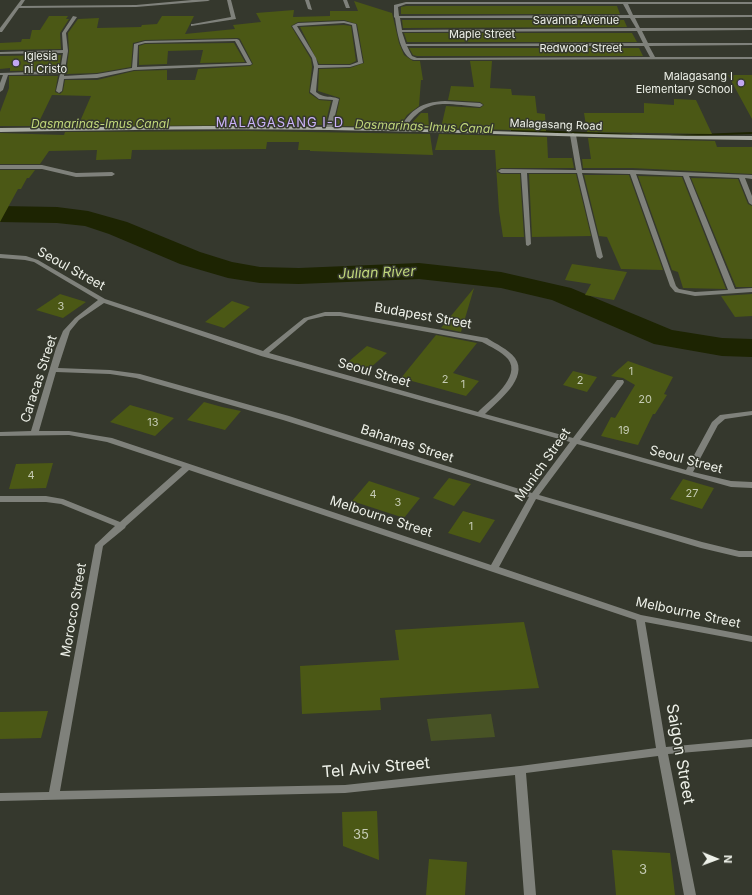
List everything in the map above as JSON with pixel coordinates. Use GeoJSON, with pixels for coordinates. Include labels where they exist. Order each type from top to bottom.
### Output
{"type":"FeatureCollection","features":[{"type":"Feature","properties":{"kind":"main road","name":"Malagasang Road"},"geometry":{"type":"LineString","coordinates":[[0,130],[249,127],[402,129],[668,138],[752,138]]}},
{"type":"Feature","properties":{"kind":"street"},"geometry":{"type":"LineString","coordinates":[[0,31],[23,0]]}},
{"type":"Feature","properties":{"kind":"street"},"geometry":{"type":"LineString","coordinates":[[58,7],[62,0]]}},
{"type":"Feature","properties":{"kind":"street"},"geometry":{"type":"LineString","coordinates":[[98,7],[101,0]]}},
{"type":"Feature","properties":{"kind":"street"},"geometry":{"type":"LineString","coordinates":[[136,6],[138,0]]}},
{"type":"Feature","properties":{"kind":"street"},"geometry":{"type":"LineString","coordinates":[[18,7],[136,6],[179,1],[208,0]]}},
{"type":"Feature","properties":{"kind":"street"},"geometry":{"type":"LineString","coordinates":[[193,25],[234,18],[229,0]]}},
{"type":"Feature","properties":{"kind":"street"},"geometry":{"type":"LineString","coordinates":[[307,0],[310,9]]}},
{"type":"Feature","properties":{"kind":"street"},"geometry":{"type":"LineString","coordinates":[[345,0],[348,7]]}},
{"type":"Feature","properties":{"kind":"street"},"geometry":{"type":"LineString","coordinates":[[624,3],[653,58]]}},
{"type":"Feature","properties":{"kind":"street"},"geometry":{"type":"LineString","coordinates":[[405,45],[399,31],[396,17],[396,6],[398,4],[752,3]]}},
{"type":"Feature","properties":{"kind":"street"},"geometry":{"type":"LineString","coordinates":[[396,17],[752,16]]}},
{"type":"Feature","properties":{"kind":"street"},"geometry":{"type":"LineString","coordinates":[[59,91],[66,51],[64,33],[75,17]]}},
{"type":"Feature","properties":{"kind":"street"},"geometry":{"type":"LineString","coordinates":[[316,67],[350,66],[361,63],[354,24],[324,22],[295,25],[314,58],[316,67],[313,92],[320,98],[336,99],[329,128]]}},
{"type":"Feature","properties":{"kind":"street","name":"Savanna Avenue"},"geometry":{"type":"LineString","coordinates":[[399,31],[752,30]]}},
{"type":"Feature","properties":{"kind":"street"},"geometry":{"type":"LineString","coordinates":[[61,78],[97,76],[134,69],[250,64],[237,40],[145,42],[136,44],[134,69]]}},
{"type":"Feature","properties":{"kind":"street","name":"Maple Street"},"geometry":{"type":"LineString","coordinates":[[405,45],[752,44]]}},
{"type":"Feature","properties":{"kind":"street","name":"Redwood Street"},"geometry":{"type":"LineString","coordinates":[[405,45],[411,58],[426,60],[752,58]]}},
{"type":"Feature","properties":{"kind":"street"},"geometry":{"type":"LineString","coordinates":[[0,53],[66,51]]}},
{"type":"Feature","properties":{"kind":"street"},"geometry":{"type":"LineString","coordinates":[[0,90],[3,74],[63,72]]}},
{"type":"Feature","properties":{"kind":"street"},"geometry":{"type":"LineString","coordinates":[[402,129],[412,112],[420,106],[444,103],[480,105]]}},
{"type":"Feature","properties":{"kind":"street"},"geometry":{"type":"LineString","coordinates":[[573,135],[578,171],[600,257]]}},
{"type":"Feature","properties":{"kind":"street"},"geometry":{"type":"LineString","coordinates":[[0,167],[42,167],[76,175],[112,174]]}},
{"type":"Feature","properties":{"kind":"street"},"geometry":{"type":"LineString","coordinates":[[501,171],[632,172],[752,177]]}},
{"type":"Feature","properties":{"kind":"street"},"geometry":{"type":"LineString","coordinates":[[524,171],[528,244]]}},
{"type":"Feature","properties":{"kind":"street"},"geometry":{"type":"LineString","coordinates":[[632,172],[673,286],[677,291],[695,294],[752,290]]}},
{"type":"Feature","properties":{"kind":"street"},"geometry":{"type":"LineString","coordinates":[[685,174],[732,291]]}},
{"type":"Feature","properties":{"kind":"street"},"geometry":{"type":"LineString","coordinates":[[741,176],[752,203]]}},
{"type":"Feature","properties":{"kind":"street","name":"Seoul Street"},"geometry":{"type":"LineString","coordinates":[[1,257],[26,258],[36,261],[103,300],[264,354],[688,473],[731,484],[752,484]]}},
{"type":"Feature","properties":{"kind":"street","name":"Caracas Street"},"geometry":{"type":"LineString","coordinates":[[34,433],[53,370],[67,331],[78,319],[103,300]]}},
{"type":"Feature","properties":{"kind":"street","name":"Budapest Street"},"geometry":{"type":"LineString","coordinates":[[264,354],[306,319],[325,314],[340,314],[484,340],[503,349],[512,358],[516,368],[515,379],[479,415]]}},
{"type":"Feature","properties":{"kind":"street","name":"Bahamas Street"},"geometry":{"type":"LineString","coordinates":[[53,370],[110,372],[137,376],[286,418],[534,496],[701,545],[739,554],[752,554]]}},
{"type":"Feature","properties":{"kind":"street","name":"Munich Street"},"geometry":{"type":"LineString","coordinates":[[494,568],[534,496],[620,382]]}},
{"type":"Feature","properties":{"kind":"street"},"geometry":{"type":"LineString","coordinates":[[688,473],[715,424],[724,417],[752,413]]}},
{"type":"Feature","properties":{"kind":"street","name":"Melbourne Street"},"geometry":{"type":"LineString","coordinates":[[0,434],[69,434],[109,440],[132,446],[188,467],[640,618],[752,639]]}},
{"type":"Feature","properties":{"kind":"street","name":"Morocco Street"},"geometry":{"type":"LineString","coordinates":[[54,795],[99,545],[188,467]]}},
{"type":"Feature","properties":{"kind":"street"},"geometry":{"type":"LineString","coordinates":[[0,499],[46,498],[64,502],[122,526]]}},
{"type":"Feature","properties":{"kind":"street","name":"Saigon Street"},"geometry":{"type":"LineString","coordinates":[[640,618],[662,751],[690,895]]}},
{"type":"Feature","properties":{"kind":"street","name":"Tel Aviv Street"},"geometry":{"type":"LineString","coordinates":[[0,797],[345,789],[520,770],[662,751],[752,743]]}},
{"type":"Feature","properties":{"kind":"street"},"geometry":{"type":"LineString","coordinates":[[520,770],[530,895]]}},
{"type":"Feature","properties":{"kind":"green space"},"geometry":{"type":"Polygon","coordinates":[[[491,714],[495,737],[431,741],[427,719],[491,714]]]}},
{"type":"Feature","properties":{"kind":"building"},"geometry":{"type":"Polygon","coordinates":[[[354,1],[392,13],[399,43],[404,55],[413,61],[420,61],[423,80],[421,80],[419,106],[407,115],[399,127],[334,126],[340,98],[318,91],[319,69],[350,68],[364,63],[357,24],[344,20],[298,22],[291,26],[311,59],[312,67],[309,93],[319,100],[331,101],[325,125],[78,126],[91,96],[52,95],[37,126],[0,126],[0,112],[9,88],[9,76],[58,76],[55,92],[60,94],[63,91],[65,80],[97,80],[134,71],[167,70],[167,80],[195,80],[198,69],[250,66],[253,64],[240,39],[238,38],[145,40],[133,43],[131,67],[97,73],[66,74],[69,51],[68,33],[78,19],[99,18],[97,28],[141,27],[142,25],[157,24],[162,16],[194,16],[185,34],[235,29],[233,25],[261,22],[256,13],[294,10],[293,17],[330,16],[330,11],[358,11],[354,1]]]}},
{"type":"Feature","properties":{"kind":"building"},"geometry":{"type":"Polygon","coordinates":[[[617,6],[620,14],[401,14],[401,7],[617,6]]]}},
{"type":"Feature","properties":{"kind":"building"},"geometry":{"type":"Polygon","coordinates":[[[49,16],[68,16],[66,19],[69,19],[60,33],[61,49],[0,50],[0,43],[21,42],[22,39],[30,39],[32,30],[40,30],[49,16]]]}},
{"type":"Feature","properties":{"kind":"building"},"geometry":{"type":"Polygon","coordinates":[[[402,20],[624,20],[627,27],[403,28],[402,20]]]}},
{"type":"Feature","properties":{"kind":"building"},"geometry":{"type":"Polygon","coordinates":[[[351,26],[356,61],[350,64],[319,64],[300,27],[351,26]]]}},
{"type":"Feature","properties":{"kind":"building"},"geometry":{"type":"Polygon","coordinates":[[[404,33],[632,33],[637,42],[407,42],[404,33]]]}},
{"type":"Feature","properties":{"kind":"building"},"geometry":{"type":"Polygon","coordinates":[[[234,43],[245,62],[200,63],[203,50],[168,51],[167,64],[139,65],[139,46],[145,44],[234,43]]]}},
{"type":"Feature","properties":{"kind":"building"},"geometry":{"type":"Polygon","coordinates":[[[409,48],[639,48],[643,56],[417,56],[413,55],[409,48]]]}},
{"type":"Feature","properties":{"kind":"building"},"geometry":{"type":"Polygon","coordinates":[[[61,55],[59,70],[10,71],[10,68],[0,69],[0,56],[61,55]]]}},
{"type":"Feature","properties":{"kind":"building"},"geometry":{"type":"Polygon","coordinates":[[[470,61],[492,61],[490,88],[511,89],[512,95],[535,96],[537,113],[545,114],[546,131],[441,128],[446,106],[480,108],[484,105],[480,102],[448,100],[451,86],[474,87],[470,61]]]}},
{"type":"Feature","properties":{"kind":"building","name":"Malagasang I Elementary School"},"geometry":{"type":"Polygon","coordinates":[[[728,75],[752,75],[752,119],[728,75]]]}},
{"type":"Feature","properties":{"kind":"building"},"geometry":{"type":"Polygon","coordinates":[[[674,99],[696,100],[712,134],[587,132],[584,113],[644,113],[644,103],[674,105],[674,99]]]}},
{"type":"Feature","properties":{"kind":"building"},"geometry":{"type":"Polygon","coordinates":[[[421,113],[428,113],[429,128],[408,127],[421,113]]]}},
{"type":"Feature","properties":{"kind":"building"},"geometry":{"type":"Polygon","coordinates":[[[247,131],[430,134],[433,155],[310,151],[298,150],[299,142],[267,142],[266,149],[132,150],[131,159],[96,160],[97,150],[49,151],[40,164],[0,164],[0,133],[64,135],[65,132],[247,131]]]}},
{"type":"Feature","properties":{"kind":"building"},"geometry":{"type":"Polygon","coordinates":[[[439,134],[547,137],[548,158],[572,158],[574,168],[501,168],[497,170],[497,172],[501,174],[520,174],[524,237],[503,237],[499,211],[495,150],[435,150],[439,134]]]}},
{"type":"Feature","properties":{"kind":"building"},"geometry":{"type":"Polygon","coordinates":[[[588,138],[715,141],[717,147],[752,147],[752,174],[632,168],[583,168],[582,159],[591,159],[588,138]]]}},
{"type":"Feature","properties":{"kind":"building"},"geometry":{"type":"Polygon","coordinates":[[[0,170],[35,170],[29,178],[27,178],[21,189],[18,189],[0,222],[0,170]]]}},
{"type":"Feature","properties":{"kind":"building"},"geometry":{"type":"Polygon","coordinates":[[[529,174],[576,174],[591,236],[532,237],[529,174]]]}},
{"type":"Feature","properties":{"kind":"building"},"geometry":{"type":"Polygon","coordinates":[[[584,175],[629,175],[663,270],[621,269],[607,237],[599,236],[584,175]]]}},
{"type":"Feature","properties":{"kind":"building"},"geometry":{"type":"Polygon","coordinates":[[[638,176],[682,177],[726,289],[683,288],[678,272],[672,270],[638,176]]]}},
{"type":"Feature","properties":{"kind":"building"},"geometry":{"type":"Polygon","coordinates":[[[691,178],[738,179],[748,204],[752,206],[752,287],[736,287],[691,178]]]}},
{"type":"Feature","properties":{"kind":"building"},"geometry":{"type":"Polygon","coordinates":[[[572,264],[627,272],[614,300],[585,295],[591,284],[565,280],[572,264]]]}},
{"type":"Feature","properties":{"kind":"building"},"geometry":{"type":"Polygon","coordinates":[[[474,288],[461,332],[441,328],[474,288]]]}},
{"type":"Feature","properties":{"kind":"building"},"geometry":{"type":"Polygon","coordinates":[[[60,294],[86,302],[63,318],[36,310],[60,294]]]}},
{"type":"Feature","properties":{"kind":"building"},"geometry":{"type":"Polygon","coordinates":[[[752,294],[752,316],[735,317],[721,296],[752,294]]]}},
{"type":"Feature","properties":{"kind":"building"},"geometry":{"type":"Polygon","coordinates":[[[232,301],[250,307],[224,328],[205,322],[232,301]]]}},
{"type":"Feature","properties":{"kind":"building"},"geometry":{"type":"Polygon","coordinates":[[[436,335],[477,343],[453,373],[479,381],[466,396],[401,378],[436,335]]]}},
{"type":"Feature","properties":{"kind":"building"},"geometry":{"type":"Polygon","coordinates":[[[367,346],[387,353],[369,369],[348,362],[367,346]]]}},
{"type":"Feature","properties":{"kind":"building"},"geometry":{"type":"Polygon","coordinates":[[[628,361],[673,377],[664,394],[667,395],[655,414],[653,414],[638,445],[601,436],[611,417],[615,418],[635,385],[623,378],[611,376],[628,361]]]}},
{"type":"Feature","properties":{"kind":"building"},"geometry":{"type":"Polygon","coordinates":[[[573,371],[597,377],[587,392],[563,385],[573,371]]]}},
{"type":"Feature","properties":{"kind":"building"},"geometry":{"type":"Polygon","coordinates":[[[204,402],[241,411],[225,430],[187,420],[204,402]]]}},
{"type":"Feature","properties":{"kind":"building"},"geometry":{"type":"Polygon","coordinates":[[[130,405],[174,418],[155,436],[110,422],[130,405]]]}},
{"type":"Feature","properties":{"kind":"building"},"geometry":{"type":"Polygon","coordinates":[[[53,463],[46,488],[9,489],[16,464],[53,463]]]}},
{"type":"Feature","properties":{"kind":"building"},"geometry":{"type":"Polygon","coordinates":[[[449,478],[471,484],[454,506],[433,498],[449,478]]]}},
{"type":"Feature","properties":{"kind":"building"},"geometry":{"type":"Polygon","coordinates":[[[683,479],[714,488],[702,509],[670,499],[683,479]]]}},
{"type":"Feature","properties":{"kind":"building"},"geometry":{"type":"Polygon","coordinates":[[[369,481],[420,498],[404,518],[352,501],[369,481]]]}},
{"type":"Feature","properties":{"kind":"building"},"geometry":{"type":"Polygon","coordinates":[[[463,511],[495,520],[480,543],[448,533],[463,511]]]}},
{"type":"Feature","properties":{"kind":"building"},"geometry":{"type":"Polygon","coordinates":[[[524,622],[539,688],[380,698],[381,710],[302,714],[300,666],[399,660],[395,630],[524,622]]]}},
{"type":"Feature","properties":{"kind":"building"},"geometry":{"type":"Polygon","coordinates":[[[48,711],[41,738],[0,739],[0,712],[48,711]]]}},
{"type":"Feature","properties":{"kind":"building"},"geometry":{"type":"Polygon","coordinates":[[[377,811],[379,860],[343,846],[342,812],[377,811]]]}},
{"type":"Feature","properties":{"kind":"building"},"geometry":{"type":"Polygon","coordinates":[[[612,850],[670,853],[675,895],[616,895],[612,850]]]}},
{"type":"Feature","properties":{"kind":"building"},"geometry":{"type":"Polygon","coordinates":[[[429,859],[467,862],[465,895],[426,895],[429,859]]]}},
{"type":"Feature","properties":{"kind":"waterway","name":"Dasmarinas-Imus Canal"},"geometry":{"type":"LineString","coordinates":[[30,124],[86,124]]}},
{"type":"Feature","properties":{"kind":"waterway","name":"Dasmarinas-Imus Canal"},"geometry":{"type":"LineString","coordinates":[[392,126],[448,127]]}},
{"type":"Feature","properties":{"kind":"waterway","name":"Dasmarinas-Imus Canal"},"geometry":{"type":"LineString","coordinates":[[512,130],[631,135]]}},
{"type":"Feature","properties":{"kind":"waterway","name":"Dasmarinas-Imus Canal"},"geometry":{"type":"LineString","coordinates":[[672,136],[752,133]]}},
{"type":"Feature","properties":{"kind":"waterway","name":"Julian River"},"geometry":{"type":"LineString","coordinates":[[0,214],[57,215],[88,219],[118,228],[141,239],[190,258],[228,270],[260,275],[299,276],[419,271],[501,280],[561,294],[665,338],[722,347],[752,348]]}},
{"type":"Feature","properties":{"kind":"place","name":"Iglesia ni Cristo"},"geometry":{"type":"Point","coordinates":[16,63]}},
{"type":"Feature","properties":{"kind":"place","name":"Malagasang I Elementary School"},"geometry":{"type":"Point","coordinates":[741,83]}},
{"type":"Feature","properties":{"kind":"district","name":"MALAGASANG I-D"},"geometry":{"type":"Point","coordinates":[280,123]}}]}
